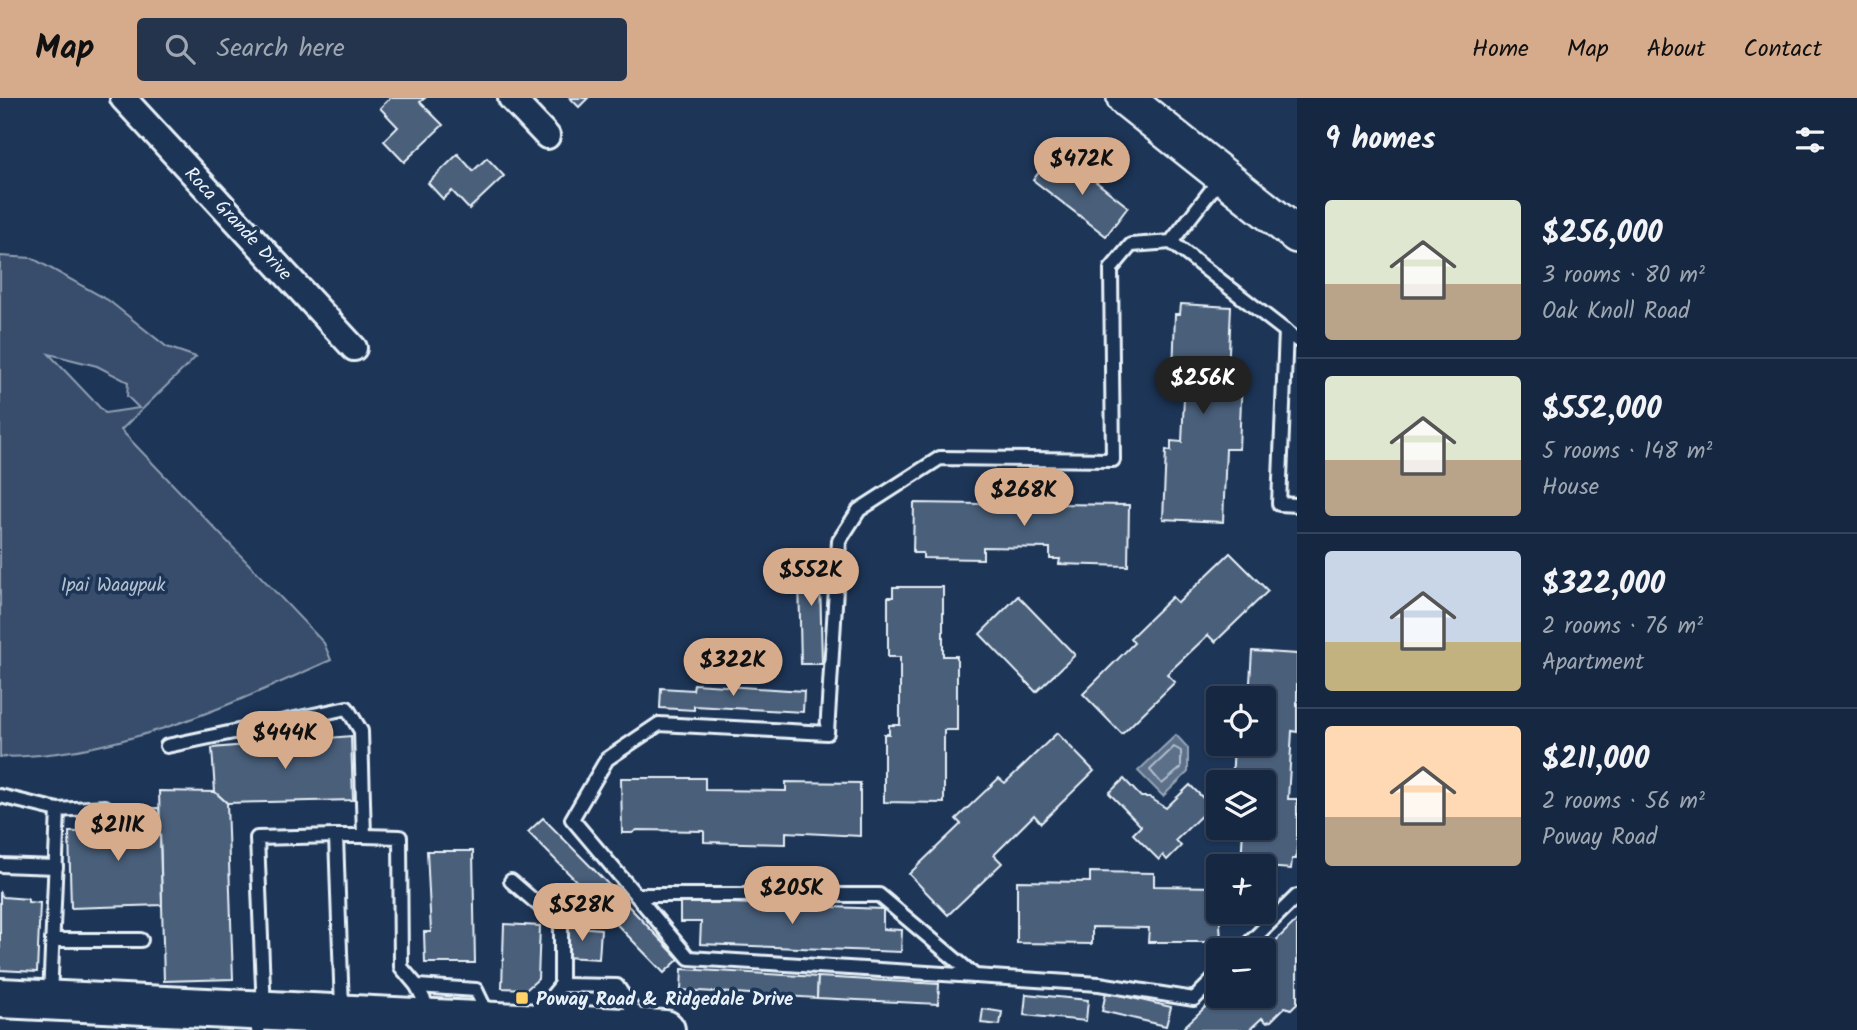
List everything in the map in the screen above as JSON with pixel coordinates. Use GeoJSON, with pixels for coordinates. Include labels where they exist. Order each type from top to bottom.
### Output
{"type":"FeatureCollection","features":[{"type":"Feature","properties":{"kind":"main road"},"geometry":{"type":"LineString","coordinates":[[0,998],[261,1021],[425,1003],[491,1021],[665,1030]]}},
{"type":"Feature","properties":{"kind":"street","name":"Roca Grande Drive"},"geometry":{"type":"LineString","coordinates":[[123,98],[354,348]]}},
{"type":"Feature","properties":{"kind":"street"},"geometry":{"type":"LineString","coordinates":[[511,98],[547,136]]}},
{"type":"Feature","properties":{"kind":"street"},"geometry":{"type":"LineString","coordinates":[[1125,98],[1297,235]]}},
{"type":"Feature","properties":{"kind":"lane"},"geometry":{"type":"LineString","coordinates":[[1171,242],[1223,176]]}},
{"type":"Feature","properties":{"kind":"lane"},"geometry":{"type":"LineString","coordinates":[[1206,987],[1194,999],[1099,984],[689,958],[572,819],[607,759],[659,724],[827,733],[839,541],[859,510],[940,458],[1113,460],[1111,269],[1131,245],[1171,242],[1297,340]]}},
{"type":"Feature","properties":{"kind":"lane"},"geometry":{"type":"LineString","coordinates":[[1286,331],[1279,504],[1297,505]]}},
{"type":"Feature","properties":{"kind":"lane"},"geometry":{"type":"LineString","coordinates":[[167,746],[347,708],[362,731],[364,836]]}},
{"type":"Feature","properties":{"kind":"lane"},"geometry":{"type":"LineString","coordinates":[[0,796],[58,810],[104,807]]}},
{"type":"Feature","properties":{"kind":"lane"},"geometry":{"type":"LineString","coordinates":[[50,1001],[58,810]]}},
{"type":"Feature","properties":{"kind":"lane"},"geometry":{"type":"LineString","coordinates":[[336,836],[342,1014]]}},
{"type":"Feature","properties":{"kind":"lane"},"geometry":{"type":"LineString","coordinates":[[261,1021],[257,838],[400,837],[401,967],[425,1003]]}},
{"type":"Feature","properties":{"kind":"lane"},"geometry":{"type":"LineString","coordinates":[[0,865],[56,867]]}},
{"type":"Feature","properties":{"kind":"lane"},"geometry":{"type":"LineString","coordinates":[[510,881],[561,924],[561,985],[530,1024]]}},
{"type":"Feature","properties":{"kind":"lane"},"geometry":{"type":"LineString","coordinates":[[636,895],[879,895],[975,976]]}},
{"type":"Feature","properties":{"kind":"lane"},"geometry":{"type":"LineString","coordinates":[[1254,938],[1297,896]]}},
{"type":"Feature","properties":{"kind":"lane"},"geometry":{"type":"LineString","coordinates":[[52,940],[141,940]]}},
{"type":"Feature","properties":{"kind":"lane"},"geometry":{"type":"LineString","coordinates":[[561,985],[617,986],[647,1029]]}},
{"type":"Feature","properties":{"kind":"green space","name":"Ipai Waaypuk"},"geometry":{"type":"Polygon","coordinates":[[[0,256],[32,258],[108,300],[167,347],[196,357],[121,430],[324,643],[331,660],[211,711],[129,739],[44,755],[0,757],[0,256]],[[49,354],[105,413],[139,408],[127,396],[128,382],[97,366],[49,354]]]}},
{"type":"Feature","properties":{"kind":"water"},"geometry":{"type":"Polygon","coordinates":[[[1176,735],[1188,748],[1188,772],[1163,796],[1138,771],[1176,735]]]}},
{"type":"Feature","properties":{"kind":"building"},"geometry":{"type":"Polygon","coordinates":[[[390,98],[425,98],[420,102],[443,125],[404,162],[384,141],[398,127],[380,108],[390,98]]]}},
{"type":"Feature","properties":{"kind":"building"},"geometry":{"type":"Polygon","coordinates":[[[570,98],[588,98],[579,107],[570,98]]]}},
{"type":"Feature","properties":{"kind":"building"},"geometry":{"type":"Polygon","coordinates":[[[458,154],[473,171],[487,158],[504,176],[469,209],[452,191],[443,199],[428,183],[458,154]]]}},
{"type":"Feature","properties":{"kind":"building"},"geometry":{"type":"Polygon","coordinates":[[[1050,158],[1080,182],[1086,174],[1128,207],[1106,236],[1033,180],[1050,158]]]}},
{"type":"Feature","properties":{"kind":"building"},"geometry":{"type":"Polygon","coordinates":[[[1181,304],[1231,307],[1228,375],[1242,376],[1239,449],[1226,449],[1223,522],[1163,519],[1166,450],[1171,451],[1171,441],[1182,442],[1185,375],[1173,374],[1175,314],[1180,314],[1181,304]]]}},
{"type":"Feature","properties":{"kind":"building"},"geometry":{"type":"Polygon","coordinates":[[[983,490],[1056,492],[1056,504],[1129,505],[1128,566],[1059,564],[1060,559],[1050,559],[1050,548],[983,547],[983,559],[923,558],[923,553],[913,553],[914,503],[982,504],[983,490]]]}},
{"type":"Feature","properties":{"kind":"building"},"geometry":{"type":"Polygon","coordinates":[[[804,552],[824,552],[825,579],[820,579],[822,664],[801,664],[799,579],[804,578],[804,552]]]}},
{"type":"Feature","properties":{"kind":"building"},"geometry":{"type":"Polygon","coordinates":[[[1230,553],[1268,591],[1215,642],[1208,635],[1167,674],[1175,682],[1122,734],[1083,694],[1134,643],[1130,638],[1172,597],[1178,603],[1230,553]]]}},
{"type":"Feature","properties":{"kind":"building"},"geometry":{"type":"Polygon","coordinates":[[[893,587],[943,587],[943,656],[957,656],[957,730],[944,730],[944,803],[884,802],[884,734],[889,734],[889,725],[900,725],[900,657],[888,657],[888,597],[893,597],[893,587]]]}},
{"type":"Feature","properties":{"kind":"building"},"geometry":{"type":"Polygon","coordinates":[[[1018,596],[1075,655],[1036,692],[980,634],[1018,596]]]}},
{"type":"Feature","properties":{"kind":"building"},"geometry":{"type":"Polygon","coordinates":[[[1252,651],[1297,654],[1297,732],[1292,731],[1288,799],[1297,799],[1297,846],[1296,859],[1292,859],[1291,869],[1276,868],[1276,854],[1242,854],[1242,840],[1276,840],[1276,770],[1233,770],[1233,756],[1276,756],[1276,686],[1250,686],[1252,651]]]}},
{"type":"Feature","properties":{"kind":"building"},"geometry":{"type":"Polygon","coordinates":[[[694,684],[804,691],[803,712],[694,706],[694,710],[660,708],[661,688],[693,690],[694,684]]]}},
{"type":"Feature","properties":{"kind":"building"},"geometry":{"type":"Polygon","coordinates":[[[1057,733],[1094,771],[1041,823],[1034,815],[994,855],[1002,863],[948,915],[909,874],[961,824],[956,819],[999,778],[1005,783],[1057,733]]]}},
{"type":"Feature","properties":{"kind":"building"},"geometry":{"type":"Polygon","coordinates":[[[351,736],[353,800],[227,803],[215,792],[212,748],[351,736]]]}},
{"type":"Feature","properties":{"kind":"building"},"geometry":{"type":"Polygon","coordinates":[[[621,778],[705,778],[705,790],[786,791],[786,782],[860,783],[860,836],[786,832],[786,844],[704,842],[704,831],[637,830],[622,833],[621,778]]]}},
{"type":"Feature","properties":{"kind":"building"},"geometry":{"type":"Polygon","coordinates":[[[1124,779],[1141,797],[1149,797],[1166,808],[1190,785],[1206,801],[1206,811],[1176,840],[1181,846],[1167,860],[1163,855],[1159,860],[1133,834],[1141,826],[1109,793],[1124,779]]]}},
{"type":"Feature","properties":{"kind":"building"},"geometry":{"type":"Polygon","coordinates":[[[159,791],[215,792],[227,803],[233,979],[164,981],[159,791]]]}},
{"type":"Feature","properties":{"kind":"building"},"geometry":{"type":"Polygon","coordinates":[[[159,808],[162,905],[71,908],[69,832],[116,831],[115,809],[159,808]]]}},
{"type":"Feature","properties":{"kind":"building"},"geometry":{"type":"Polygon","coordinates":[[[543,818],[609,885],[595,900],[528,832],[543,818]]]}},
{"type":"Feature","properties":{"kind":"building"},"geometry":{"type":"Polygon","coordinates":[[[427,851],[473,851],[475,963],[425,963],[424,932],[431,932],[427,851]]]}},
{"type":"Feature","properties":{"kind":"building"},"geometry":{"type":"Polygon","coordinates":[[[1090,872],[1154,873],[1154,886],[1206,887],[1206,924],[1220,924],[1221,938],[1206,938],[1206,942],[1148,942],[1149,928],[1092,927],[1092,944],[1017,943],[1017,881],[1090,882],[1090,872]]]}},
{"type":"Feature","properties":{"kind":"building"},"geometry":{"type":"Polygon","coordinates":[[[613,890],[679,959],[664,973],[598,905],[613,890]]]}},
{"type":"Feature","properties":{"kind":"building"},"geometry":{"type":"Polygon","coordinates":[[[0,893],[3,897],[40,903],[37,972],[0,970],[0,893]]]}},
{"type":"Feature","properties":{"kind":"building"},"geometry":{"type":"Polygon","coordinates":[[[680,901],[883,909],[883,929],[902,930],[901,952],[700,944],[701,922],[680,922],[680,901]]]}},
{"type":"Feature","properties":{"kind":"building"},"geometry":{"type":"Polygon","coordinates":[[[1297,920],[1297,1003],[1291,1009],[1285,1007],[1271,1021],[1266,1022],[1262,1018],[1249,1030],[1187,1030],[1184,1027],[1206,1006],[1276,1008],[1276,940],[1297,920]]]}},
{"type":"Feature","properties":{"kind":"building"},"geometry":{"type":"Polygon","coordinates":[[[504,924],[540,926],[538,979],[527,989],[502,988],[504,924]]]}},
{"type":"Feature","properties":{"kind":"building"},"geometry":{"type":"Polygon","coordinates":[[[565,926],[601,929],[599,959],[564,957],[565,926]]]}},
{"type":"Feature","properties":{"kind":"building"},"geometry":{"type":"Polygon","coordinates":[[[682,969],[818,977],[817,998],[681,990],[682,969]]]}},
{"type":"Feature","properties":{"kind":"building"},"geometry":{"type":"Polygon","coordinates":[[[818,977],[939,984],[938,1004],[817,998],[818,977]]]}},
{"type":"Feature","properties":{"kind":"building"},"geometry":{"type":"Polygon","coordinates":[[[1106,992],[1171,1007],[1166,1026],[1102,1011],[1106,992]]]}},
{"type":"Feature","properties":{"kind":"building"},"geometry":{"type":"Polygon","coordinates":[[[1026,994],[1088,1000],[1086,1021],[1024,1015],[1026,994]]]}},
{"type":"Feature","properties":{"kind":"building"},"geometry":{"type":"Polygon","coordinates":[[[983,1009],[1002,1012],[1000,1025],[981,1023],[983,1009]]]}},
{"type":"Feature","properties":{"kind":"place","name":"Poway Road & Ridgedale Drive"},"geometry":{"type":"Point","coordinates":[522,998]}}]}
